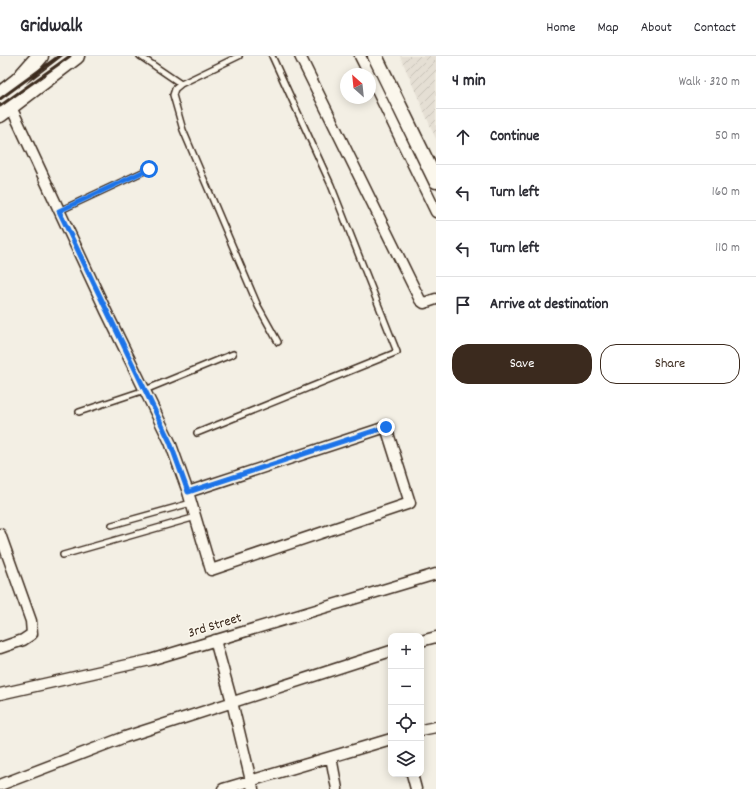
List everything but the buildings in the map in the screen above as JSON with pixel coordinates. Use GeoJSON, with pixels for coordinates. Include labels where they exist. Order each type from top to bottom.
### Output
{"type":"FeatureCollection","features":[{"type":"Feature","properties":{"kind":"main road"},"geometry":{"type":"LineString","coordinates":[[0,95],[18,81],[40,56]]}},
{"type":"Feature","properties":{"kind":"main road"},"geometry":{"type":"LineString","coordinates":[[5,111],[76,56]]}},
{"type":"Feature","properties":{"kind":"street"},"geometry":{"type":"LineString","coordinates":[[300,56],[420,300],[424,303],[436,299]]}},
{"type":"Feature","properties":{"kind":"street"},"geometry":{"type":"LineString","coordinates":[[360,56],[366,68]]}},
{"type":"Feature","properties":{"kind":"street"},"geometry":{"type":"LineString","coordinates":[[375,56],[436,181]]}},
{"type":"Feature","properties":{"kind":"street"},"geometry":{"type":"LineString","coordinates":[[376,89],[436,212]]}},
{"type":"Feature","properties":{"kind":"street"},"geometry":{"type":"LineString","coordinates":[[5,111],[59,211],[170,442],[188,492],[192,503],[211,570],[410,503],[386,427],[188,492]]}},
{"type":"Feature","properties":{"kind":"street"},"geometry":{"type":"LineString","coordinates":[[0,534],[30,621],[32,634],[23,640],[0,648]]}},
{"type":"Feature","properties":{"kind":"street","name":"3rd Street"},"geometry":{"type":"LineString","coordinates":[[0,694],[150,660],[436,574]]}},
{"type":"Feature","properties":{"kind":"street"},"geometry":{"type":"LineString","coordinates":[[424,640],[436,636]]}},
{"type":"Feature","properties":{"kind":"street"},"geometry":{"type":"LineString","coordinates":[[215,640],[252,785]]}},
{"type":"Feature","properties":{"kind":"street"},"geometry":{"type":"LineString","coordinates":[[0,786],[125,737],[388,652]]}},
{"type":"Feature","properties":{"kind":"street"},"geometry":{"type":"LineString","coordinates":[[424,729],[436,727]]}},
{"type":"Feature","properties":{"kind":"street"},"geometry":{"type":"LineString","coordinates":[[223,789],[252,785],[331,757],[388,740]]}},
{"type":"Feature","properties":{"kind":"street"},"geometry":{"type":"LineString","coordinates":[[331,757],[337,789]]}},
{"type":"Feature","properties":{"kind":"street"},"geometry":{"type":"LineString","coordinates":[[413,777],[416,789]]}},
{"type":"Feature","properties":{"kind":"lane"},"geometry":{"type":"LineString","coordinates":[[140,56],[181,84]]}},
{"type":"Feature","properties":{"kind":"lane"},"geometry":{"type":"LineString","coordinates":[[239,56],[181,84],[175,89],[173,96],[183,130],[258,306],[278,342]]}},
{"type":"Feature","properties":{"kind":"lane"},"geometry":{"type":"LineString","coordinates":[[197,433],[397,352],[331,185],[272,56]]}},
{"type":"Feature","properties":{"kind":"lane"},"geometry":{"type":"LineString","coordinates":[[59,211],[149,169]]}},
{"type":"Feature","properties":{"kind":"lane"},"geometry":{"type":"LineString","coordinates":[[79,412],[145,390],[233,354]]}},
{"type":"Feature","properties":{"kind":"lane"},"geometry":{"type":"LineString","coordinates":[[112,525],[192,503]]}},
{"type":"Feature","properties":{"kind":"lane"},"geometry":{"type":"LineString","coordinates":[[63,555],[196,517]]}},
{"type":"Feature","properties":{"kind":"shaded area"},"geometry":{"type":"Polygon","coordinates":[[[400,56],[436,56],[436,139],[400,56]]]}},
{"type":"Feature","properties":{"kind":"railway"},"geometry":{"type":"LineString","coordinates":[[0,99],[59,56]]}},
{"type":"Feature","properties":{"kind":"railway"},"geometry":{"type":"LineString","coordinates":[[0,106],[70,56]]}},
{"type":"Feature","properties":{"kind":"route"},"geometry":{"type":"LineString","coordinates":[[149,169],[59,211],[170,442],[188,492],[386,427]]}}]}
